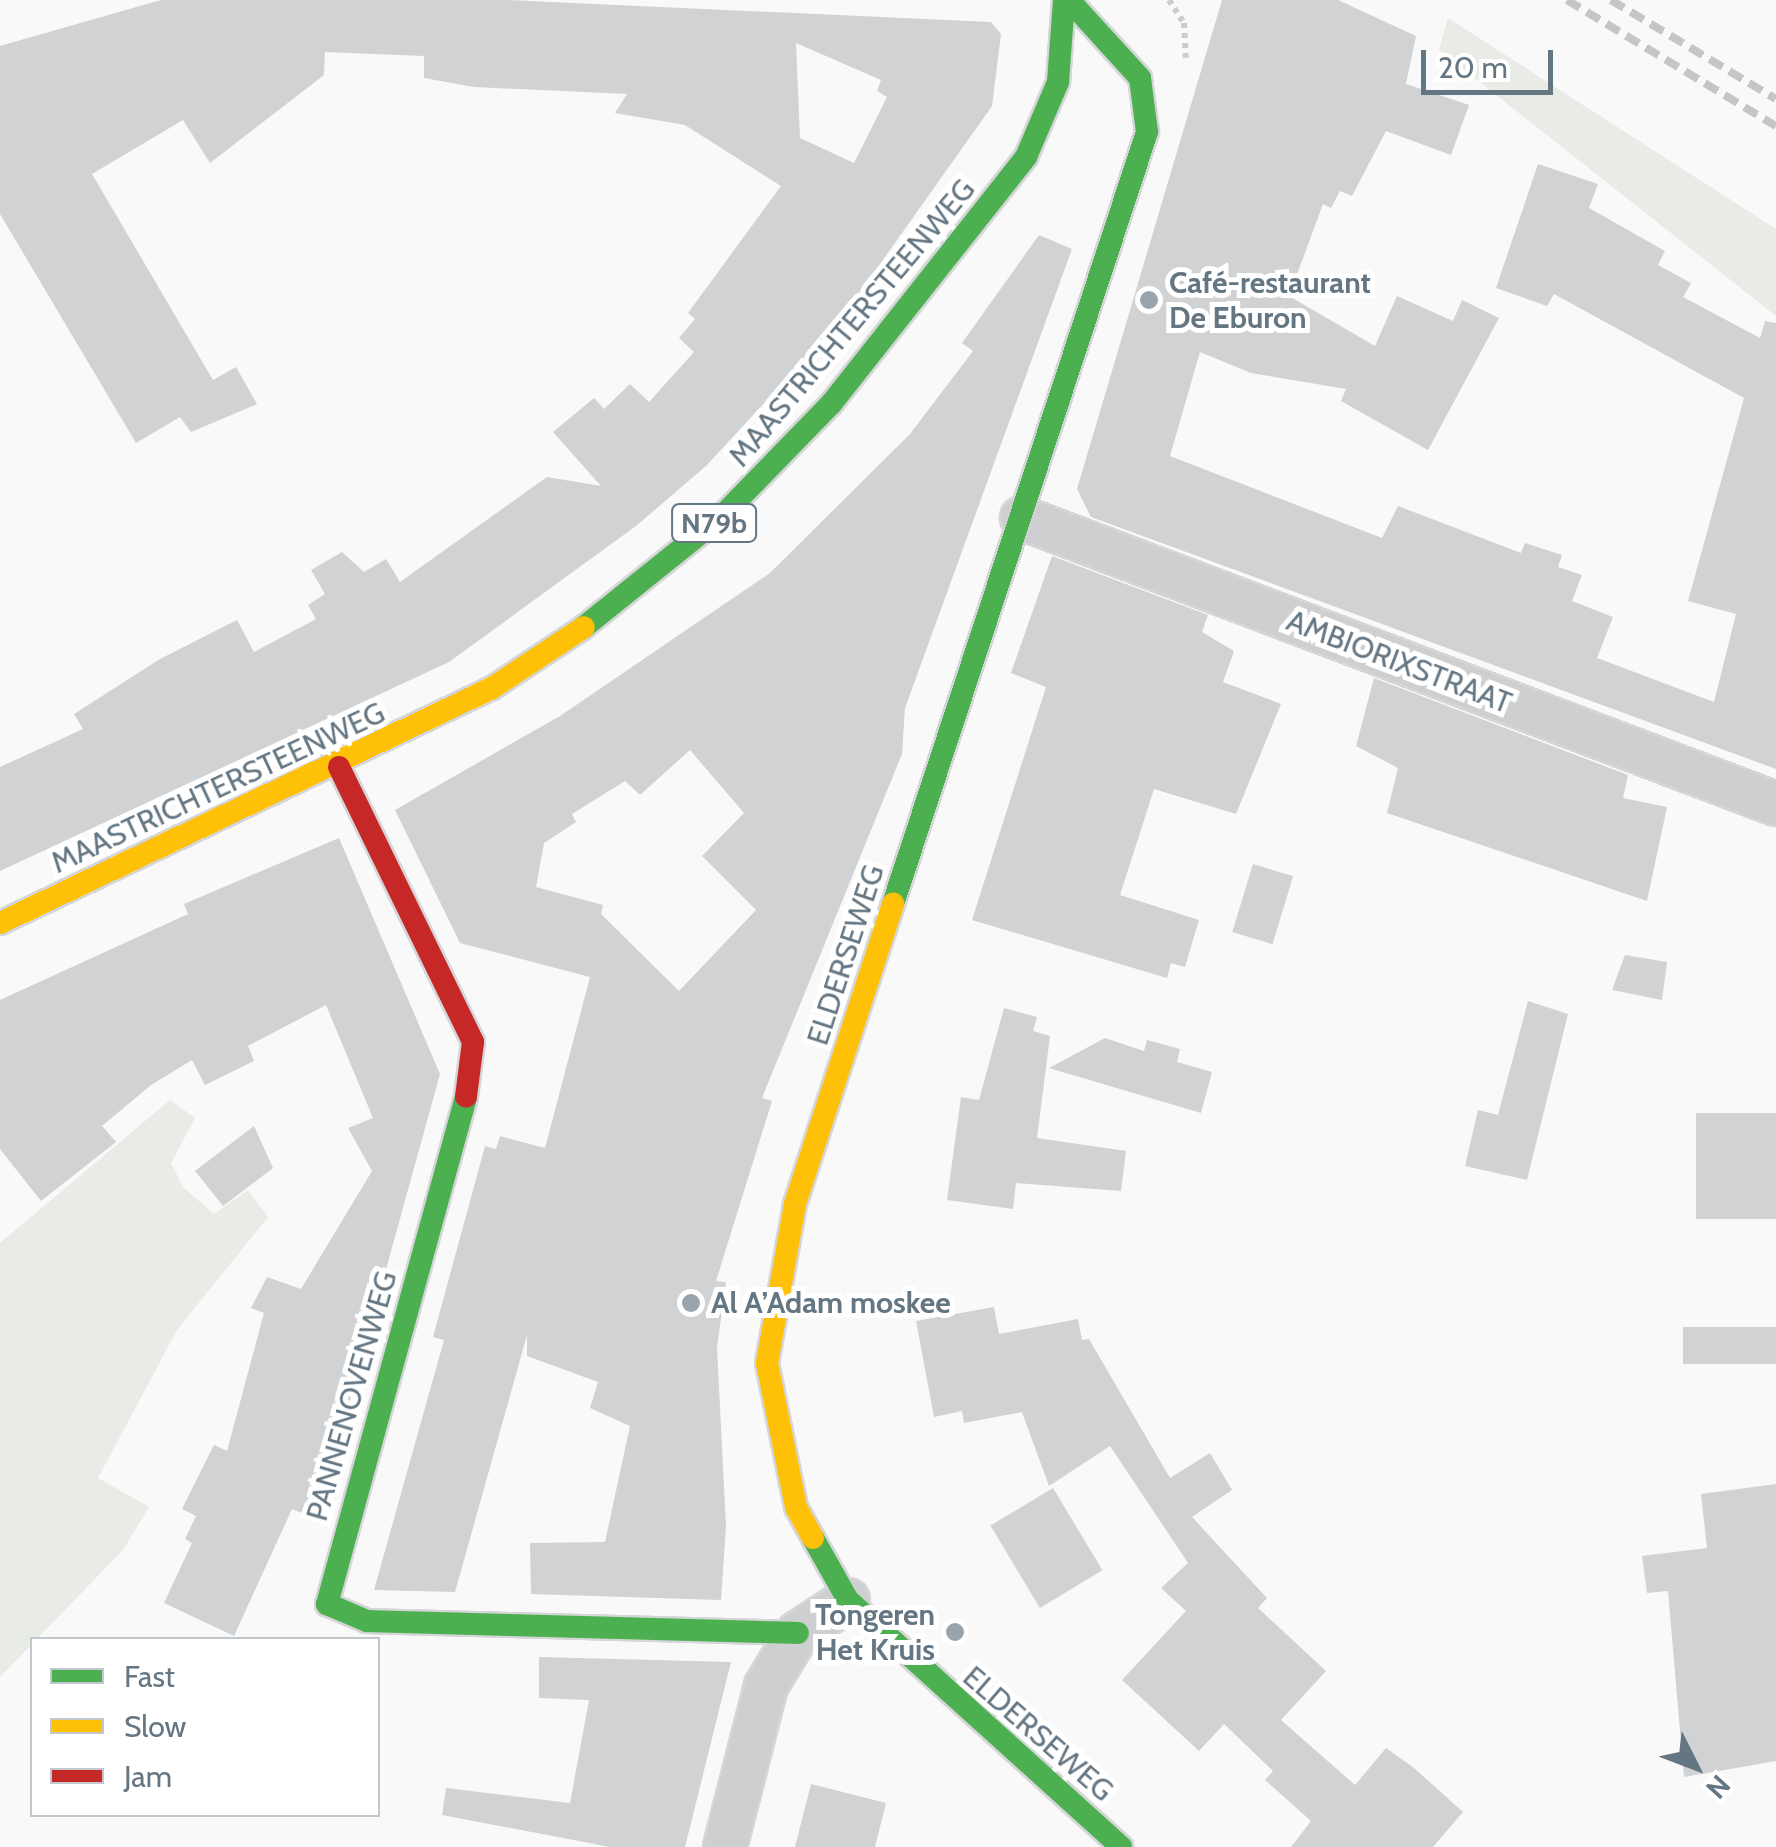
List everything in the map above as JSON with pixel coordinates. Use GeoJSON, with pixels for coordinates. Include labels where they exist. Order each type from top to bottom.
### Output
{"type":"FeatureCollection","features":[{"type":"Feature","properties":{"kind":"main road","name":"ELDERSEWEG"},"geometry":{"type":"LineString","coordinates":[[1066,0],[1130,64],[1150,108],[1022,518],[795,1204],[770,1311],[780,1461],[848,1600],[1121,1847]]}},
{"type":"Feature","properties":{"kind":"main road","name":"MAASTRICHTERSTEENWEG"},"geometry":{"type":"LineString","coordinates":[[0,922],[338,766],[492,688],[604,614],[775,466],[1026,158],[1058,82],[1066,0]]}},
{"type":"Feature","properties":{"kind":"main road","name":"PANNENOVENWEG"},"geometry":{"type":"LineString","coordinates":[[338,766],[473,1042],[472,1075],[327,1604],[366,1621],[798,1633]]}},
{"type":"Feature","properties":{"kind":"street","name":"AMBIORIXSTRAAT"},"geometry":{"type":"LineString","coordinates":[[1022,518],[1776,804]]}},
{"type":"Feature","properties":{"kind":"street"},"geometry":{"type":"LineString","coordinates":[[725,1847],[766,1686],[798,1633],[848,1600]]}},
{"type":"Feature","properties":{"kind":"shaded area"},"geometry":{"type":"Polygon","coordinates":[[[1448,18],[1776,229],[1776,316],[1439,50],[1448,18]]]}},
{"type":"Feature","properties":{"kind":"shaded area"},"geometry":{"type":"Polygon","coordinates":[[[170,1100],[195,1118],[171,1163],[183,1187],[214,1214],[248,1190],[268,1217],[177,1330],[98,1478],[149,1507],[123,1550],[39,1637],[30,1637],[30,1646],[0,1677],[0,1243],[170,1100]]]}},
{"type":"Feature","properties":{"kind":"building"},"geometry":{"type":"Polygon","coordinates":[[[161,0],[507,0],[991,22],[1001,34],[992,106],[839,322],[706,466],[636,526],[449,662],[0,871],[0,767],[83,729],[74,714],[160,659],[237,620],[254,652],[316,619],[308,605],[325,594],[311,570],[342,552],[364,572],[386,559],[400,582],[547,477],[601,486],[553,432],[594,398],[604,409],[630,384],[649,402],[694,352],[679,338],[695,319],[688,313],[781,186],[685,125],[615,113],[627,94],[474,87],[424,78],[424,56],[325,52],[324,75],[210,163],[183,120],[92,174],[213,380],[236,367],[257,404],[191,432],[180,417],[136,443],[0,214],[0,46],[161,0]],[[796,43],[800,138],[854,163],[887,97],[877,91],[881,80],[796,43]]]}},
{"type":"Feature","properties":{"kind":"building"},"geometry":{"type":"Polygon","coordinates":[[[1222,0],[1338,0],[1416,36],[1406,84],[1469,105],[1451,155],[1386,131],[1352,196],[1340,191],[1331,208],[1323,204],[1289,296],[1375,346],[1397,296],[1453,321],[1462,300],[1499,318],[1428,450],[1341,401],[1346,389],[1251,373],[1200,352],[1170,456],[1382,538],[1398,506],[1521,553],[1525,543],[1562,555],[1558,567],[1582,575],[1572,601],[1613,617],[1597,658],[1714,702],[1736,614],[1688,601],[1744,398],[1554,294],[1547,306],[1496,288],[1538,164],[1598,184],[1589,208],[1665,251],[1658,265],[1691,283],[1683,297],[1760,338],[1765,321],[1776,323],[1776,769],[1091,517],[1077,489],[1222,0]]]}},
{"type":"Feature","properties":{"kind":"building"},"geometry":{"type":"Polygon","coordinates":[[[1039,235],[1072,249],[905,708],[902,754],[762,1098],[772,1101],[716,1281],[726,1282],[717,1347],[726,1526],[721,1600],[531,1594],[530,1543],[605,1542],[630,1426],[590,1408],[598,1382],[527,1356],[527,1335],[455,1592],[374,1590],[444,1340],[433,1337],[485,1146],[496,1149],[500,1136],[545,1148],[590,977],[460,943],[395,810],[560,716],[770,573],[910,434],[973,351],[962,343],[1039,235]],[[690,750],[640,795],[625,781],[572,814],[576,822],[544,843],[536,887],[603,905],[601,914],[679,991],[756,910],[702,856],[744,813],[690,750]]]}},
{"type":"Feature","properties":{"kind":"building"},"geometry":{"type":"Polygon","coordinates":[[[1052,556],[1208,615],[1202,632],[1234,651],[1223,682],[1281,704],[1236,814],[1154,789],[1120,895],[1199,920],[1185,967],[1171,963],[1167,978],[972,920],[1046,687],[1011,673],[1052,556]]]}},
{"type":"Feature","properties":{"kind":"building"},"geometry":{"type":"Polygon","coordinates":[[[1374,678],[1628,775],[1623,798],[1667,807],[1647,901],[1387,813],[1398,768],[1356,746],[1374,678]]]}},
{"type":"Feature","properties":{"kind":"building"},"geometry":{"type":"Polygon","coordinates":[[[339,838],[440,1074],[317,1519],[292,1509],[234,1636],[164,1603],[192,1543],[185,1539],[196,1516],[182,1509],[214,1445],[227,1451],[264,1313],[251,1308],[267,1277],[301,1289],[372,1171],[348,1128],[373,1118],[326,1005],[248,1046],[254,1061],[205,1085],[192,1060],[151,1085],[102,1126],[116,1142],[41,1201],[0,1149],[0,1000],[188,914],[184,904],[339,838]]]}},
{"type":"Feature","properties":{"kind":"building"},"geometry":{"type":"Polygon","coordinates":[[[1253,864],[1293,876],[1272,944],[1232,932],[1253,864]]]}},
{"type":"Feature","properties":{"kind":"building"},"geometry":{"type":"Polygon","coordinates":[[[1625,955],[1667,962],[1662,1000],[1612,990],[1625,955]]]}},
{"type":"Feature","properties":{"kind":"building"},"geometry":{"type":"Polygon","coordinates":[[[1528,1001],[1568,1014],[1527,1180],[1465,1166],[1478,1110],[1498,1115],[1528,1001]]]}},
{"type":"Feature","properties":{"kind":"building"},"geometry":{"type":"Polygon","coordinates":[[[1004,1008],[1037,1017],[1033,1031],[1050,1036],[1037,1138],[1126,1151],[1121,1191],[1016,1183],[1013,1209],[947,1200],[961,1097],[979,1100],[1004,1008]]]}},
{"type":"Feature","properties":{"kind":"building"},"geometry":{"type":"Polygon","coordinates":[[[1105,1038],[1144,1051],[1147,1040],[1180,1049],[1177,1062],[1212,1072],[1201,1113],[1049,1068],[1105,1038]]]}},
{"type":"Feature","properties":{"kind":"building"},"geometry":{"type":"Polygon","coordinates":[[[1696,1113],[1776,1113],[1776,1219],[1696,1219],[1696,1113]]]}},
{"type":"Feature","properties":{"kind":"building"},"geometry":{"type":"Polygon","coordinates":[[[254,1126],[273,1168],[223,1206],[195,1171],[254,1126]]]}},
{"type":"Feature","properties":{"kind":"building"},"geometry":{"type":"Polygon","coordinates":[[[994,1307],[999,1334],[1078,1319],[1082,1340],[1089,1339],[1170,1478],[1210,1453],[1232,1490],[1192,1517],[1267,1598],[1258,1608],[1326,1671],[1281,1720],[1355,1785],[1386,1748],[1414,1768],[1463,1812],[1433,1847],[1291,1847],[1311,1821],[1265,1780],[1273,1771],[1224,1724],[1199,1751],[1122,1680],[1186,1611],[1161,1588],[1188,1563],[1110,1446],[1049,1486],[1022,1412],[964,1423],[962,1411],[934,1417],[916,1321],[994,1307]]]}},
{"type":"Feature","properties":{"kind":"building"},"geometry":{"type":"Polygon","coordinates":[[[1683,1327],[1776,1327],[1776,1364],[1683,1364],[1683,1327]]]}},
{"type":"Feature","properties":{"kind":"building"},"geometry":{"type":"Polygon","coordinates":[[[1776,1484],[1776,1761],[1684,1777],[1668,1591],[1647,1593],[1642,1556],[1707,1548],[1701,1494],[1776,1484]]]}},
{"type":"Feature","properties":{"kind":"building"},"geometry":{"type":"Polygon","coordinates":[[[1053,1488],[1102,1570],[1040,1608],[990,1526],[1053,1488]]]}},
{"type":"Feature","properties":{"kind":"building"},"geometry":{"type":"Polygon","coordinates":[[[539,1657],[731,1662],[685,1847],[610,1847],[442,1815],[446,1788],[570,1803],[589,1700],[539,1698],[539,1657]]]}},
{"type":"Feature","properties":{"kind":"building"},"geometry":{"type":"Polygon","coordinates":[[[811,1784],[886,1803],[875,1847],[795,1847],[811,1784]]]}},
{"type":"Feature","properties":{"kind":"railway"},"geometry":{"type":"LineString","coordinates":[[1567,0],[1776,126]]}},
{"type":"Feature","properties":{"kind":"railway"},"geometry":{"type":"LineString","coordinates":[[1611,0],[1776,99]]}},
{"type":"Feature","properties":{"kind":"traffic: fast"},"geometry":{"type":"LineString","coordinates":[[584,627],[722,516],[831,404],[1026,157],[1058,82],[1064,0]]}},
{"type":"Feature","properties":{"kind":"traffic: fast"},"geometry":{"type":"LineString","coordinates":[[893,904],[1147,132],[1140,78],[1069,0]]}},
{"type":"Feature","properties":{"kind":"traffic: fast"},"geometry":{"type":"LineString","coordinates":[[466,1097],[327,1604],[367,1621],[798,1633]]}},
{"type":"Feature","properties":{"kind":"traffic: fast"},"geometry":{"type":"LineString","coordinates":[[813,1538],[848,1600],[1121,1847]]}},
{"type":"Feature","properties":{"kind":"traffic: slow"},"geometry":{"type":"LineString","coordinates":[[0,923],[492,688],[584,627]]}},
{"type":"Feature","properties":{"kind":"traffic: slow"},"geometry":{"type":"LineString","coordinates":[[813,1538],[796,1507],[767,1363],[795,1204],[893,904]]}},
{"type":"Feature","properties":{"kind":"traffic: jam"},"geometry":{"type":"LineString","coordinates":[[339,767],[473,1042],[466,1097]]}},
{"type":"Feature","properties":{"kind":"place","name":"Café-restaurant De Eburon"},"geometry":{"type":"Point","coordinates":[1149,300]}},
{"type":"Feature","properties":{"kind":"place","name":"Al A’Adam moskee"},"geometry":{"type":"Point","coordinates":[691,1303]}},
{"type":"Feature","properties":{"kind":"place","name":"Tongeren Het Kruis"},"geometry":{"type":"Point","coordinates":[955,1632]}}]}
